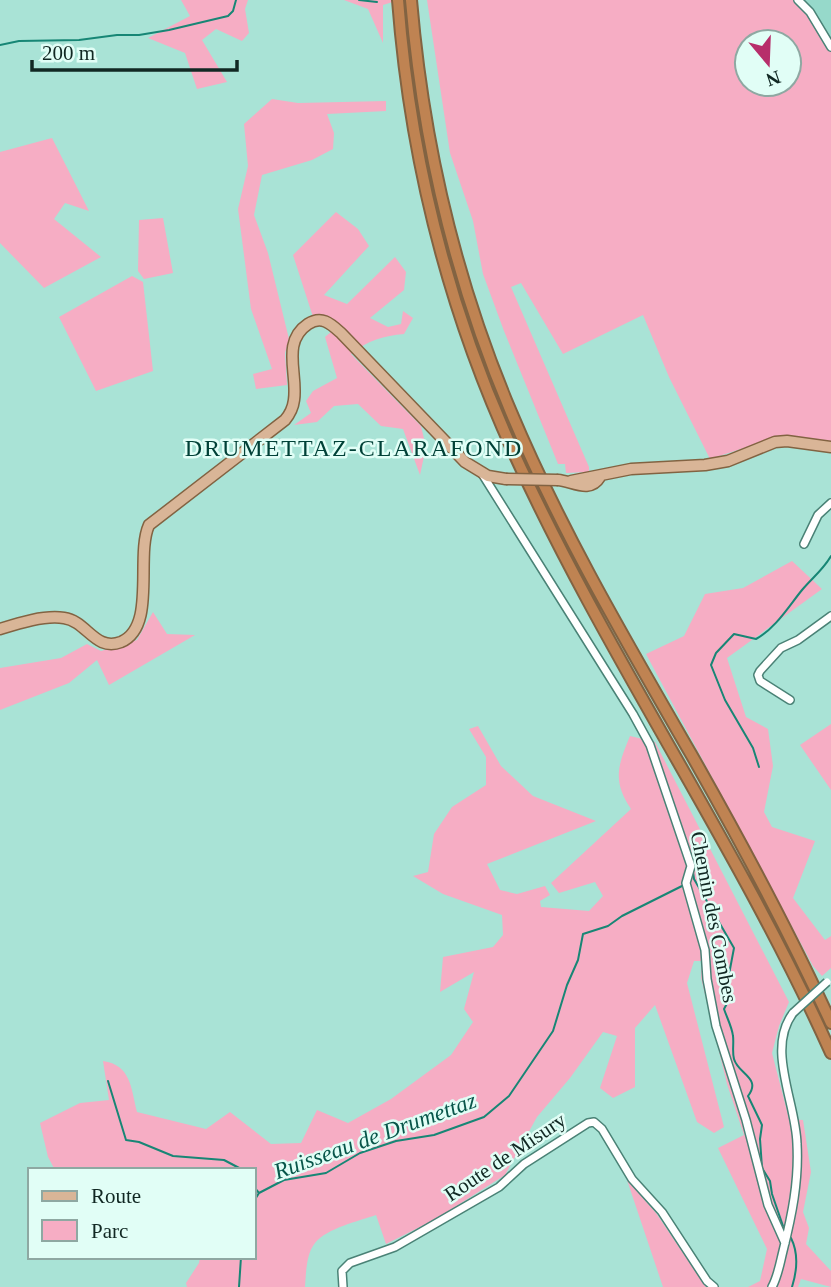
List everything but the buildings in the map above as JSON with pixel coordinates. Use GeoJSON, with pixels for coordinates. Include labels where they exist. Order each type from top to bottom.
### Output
{"type":"FeatureCollection","features":[{"type":"Feature","properties":{"kind":"highway"},"geometry":{"type":"LineString","coordinates":[[398,0],[409,100],[429,204],[462,319],[497,414],[555,536],[737,866],[831,1053]]}},
{"type":"Feature","properties":{"kind":"highway"},"geometry":{"type":"LineString","coordinates":[[411,0],[423,107],[447,222],[473,313],[511,414],[543,484],[597,588],[742,848],[831,1023]]}},
{"type":"Feature","properties":{"kind":"main road"},"geometry":{"type":"LineString","coordinates":[[0,629],[60,617],[75,622],[97,640],[107,644],[122,641],[133,633],[142,612],[143,546],[149,525],[285,420],[295,399],[292,357],[294,342],[303,328],[316,320],[327,322],[341,333],[435,433],[460,457],[488,476],[571,481],[584,486],[594,484],[600,477],[642,468],[705,465],[728,461],[775,443],[788,441],[831,447]]}},
{"type":"Feature","properties":{"kind":"street"},"geometry":{"type":"LineString","coordinates":[[798,0],[810,12],[831,47]]}},
{"type":"Feature","properties":{"kind":"street","name":"Chemin des Combes"},"geometry":{"type":"LineString","coordinates":[[481,472],[650,745],[691,866],[686,883],[705,950],[707,979],[716,1026],[746,1120],[768,1205],[785,1243]]}},
{"type":"Feature","properties":{"kind":"street"},"geometry":{"type":"LineString","coordinates":[[804,544],[818,515],[831,503]]}},
{"type":"Feature","properties":{"kind":"street"},"geometry":{"type":"LineString","coordinates":[[790,700],[760,681],[760,671],[782,648],[831,616]]}},
{"type":"Feature","properties":{"kind":"street"},"geometry":{"type":"LineString","coordinates":[[772,1287],[796,1190],[797,1142],[794,1114],[780,1051],[785,1027],[793,1013],[829,980]]}},
{"type":"Feature","properties":{"kind":"street","name":"Route de Misury"},"geometry":{"type":"LineString","coordinates":[[343,1287],[342,1271],[351,1263],[395,1247],[499,1187],[524,1164],[588,1123],[594,1122],[603,1129],[632,1179],[662,1212],[707,1281],[714,1287]]}},
{"type":"Feature","properties":{"kind":"shaded area"},"geometry":{"type":"Polygon","coordinates":[[[803,0],[831,0],[831,40],[814,12],[803,0]]]}},
{"type":"Feature","properties":{"kind":"green space"},"geometry":{"type":"Polygon","coordinates":[[[181,0],[248,0],[245,9],[249,33],[242,41],[216,29],[202,40],[227,82],[197,89],[185,53],[148,38],[190,16],[181,0]]]}},
{"type":"Feature","properties":{"kind":"green space"},"geometry":{"type":"Polygon","coordinates":[[[344,0],[399,0],[383,5],[383,43],[368,9],[344,0]]]}},
{"type":"Feature","properties":{"kind":"green space"},"geometry":{"type":"Polygon","coordinates":[[[427,0],[803,0],[814,12],[831,40],[831,443],[778,437],[710,459],[669,377],[643,315],[563,354],[521,283],[511,287],[589,467],[589,472],[566,473],[565,464],[558,464],[504,331],[483,274],[473,221],[450,153],[427,0]]]}},
{"type":"Feature","properties":{"kind":"green space"},"geometry":{"type":"Polygon","coordinates":[[[272,99],[298,103],[386,101],[386,111],[327,114],[334,133],[333,149],[312,160],[262,175],[254,215],[268,253],[289,339],[285,353],[287,385],[256,389],[253,374],[272,369],[251,309],[238,209],[248,166],[244,124],[272,99]]]}},
{"type":"Feature","properties":{"kind":"green space"},"geometry":{"type":"Polygon","coordinates":[[[52,138],[89,211],[65,203],[54,219],[101,257],[44,288],[0,243],[0,152],[52,138]]]}},
{"type":"Feature","properties":{"kind":"green space"},"geometry":{"type":"Polygon","coordinates":[[[336,212],[358,229],[369,246],[324,295],[347,304],[395,257],[406,272],[404,290],[370,318],[388,327],[401,324],[403,311],[413,318],[404,334],[376,340],[351,354],[421,426],[426,447],[420,475],[403,429],[381,426],[358,404],[334,406],[317,422],[294,425],[311,413],[306,401],[313,391],[337,378],[325,337],[332,331],[313,317],[293,255],[336,212]]]}},
{"type":"Feature","properties":{"kind":"green space"},"geometry":{"type":"Polygon","coordinates":[[[163,218],[173,273],[144,279],[138,271],[139,220],[163,218]]]}},
{"type":"Feature","properties":{"kind":"green space"},"geometry":{"type":"Polygon","coordinates":[[[132,276],[143,282],[153,371],[96,391],[59,317],[132,276]]]}},
{"type":"Feature","properties":{"kind":"green space"},"geometry":{"type":"Polygon","coordinates":[[[792,561],[822,589],[727,658],[746,717],[768,729],[773,766],[764,812],[772,827],[815,841],[793,898],[825,940],[831,936],[831,968],[822,976],[813,966],[646,654],[684,636],[705,594],[743,588],[792,561]]]}},
{"type":"Feature","properties":{"kind":"green space"},"geometry":{"type":"Polygon","coordinates":[[[153,612],[167,634],[195,635],[109,685],[97,660],[69,683],[0,710],[0,668],[61,658],[87,644],[101,651],[137,640],[153,612]]]}},
{"type":"Feature","properties":{"kind":"green space"},"geometry":{"type":"Polygon","coordinates":[[[831,724],[831,790],[800,745],[831,724]]]}},
{"type":"Feature","properties":{"kind":"green space"},"geometry":{"type":"Polygon","coordinates":[[[478,726],[501,766],[533,796],[596,821],[487,864],[500,890],[517,894],[545,886],[550,895],[540,901],[541,907],[589,911],[603,896],[595,882],[559,893],[551,883],[631,809],[619,781],[620,764],[630,736],[655,742],[789,1002],[772,1053],[789,1119],[803,1120],[811,1172],[803,1212],[809,1228],[806,1244],[831,1271],[831,1287],[801,1279],[798,1287],[748,1287],[760,1281],[767,1249],[718,1148],[744,1135],[727,1084],[701,978],[702,961],[694,961],[687,983],[724,1127],[714,1133],[697,1122],[655,1005],[635,1028],[635,1087],[613,1098],[600,1088],[617,1036],[603,1032],[570,1078],[537,1117],[505,1175],[436,1219],[386,1244],[376,1215],[327,1233],[315,1243],[310,1253],[305,1287],[187,1287],[186,1283],[200,1259],[256,1259],[256,1168],[54,1168],[48,1157],[40,1123],[80,1103],[109,1100],[103,1061],[119,1067],[128,1079],[137,1112],[206,1129],[230,1112],[271,1144],[301,1143],[317,1110],[348,1123],[391,1099],[451,1055],[473,1022],[464,1009],[474,972],[440,992],[443,957],[493,947],[503,935],[502,915],[443,894],[413,876],[428,872],[434,834],[452,807],[486,785],[486,757],[469,729],[478,726]]]}},
{"type":"Feature","properties":{"kind":"green space"},"geometry":{"type":"Polygon","coordinates":[[[627,1180],[656,1213],[706,1287],[663,1287],[627,1180]]]}},
{"type":"Feature","properties":{"kind":"waterway"},"geometry":{"type":"LineString","coordinates":[[0,45],[19,41],[139,35],[169,30],[228,16],[233,11],[236,0]]}},
{"type":"Feature","properties":{"kind":"waterway"},"geometry":{"type":"LineString","coordinates":[[359,0],[377,2]]}},
{"type":"Feature","properties":{"kind":"waterway"},"geometry":{"type":"LineString","coordinates":[[759,767],[753,748],[725,700],[711,665],[716,653],[734,634],[756,639],[769,629],[831,556]]}},
{"type":"Feature","properties":{"kind":"waterway"},"geometry":{"type":"LineString","coordinates":[[693,872],[694,879],[734,948],[727,985],[730,998],[724,1009],[732,1033],[734,1059],[751,1080],[752,1090],[748,1096],[762,1125],[762,1168],[770,1181],[783,1226]]}},
{"type":"Feature","properties":{"kind":"waterway","name":"Ruisseau de Drumettaz"},"geometry":{"type":"LineString","coordinates":[[256,1198],[259,1193],[284,1180],[326,1173],[360,1153],[396,1141],[434,1135],[484,1117],[509,1096],[553,1031],[578,960],[583,934],[608,926],[622,916],[682,886]]}},
{"type":"Feature","properties":{"kind":"waterway"},"geometry":{"type":"LineString","coordinates":[[108,1081],[126,1140],[139,1142],[173,1156],[224,1160],[239,1168]]}},
{"type":"Feature","properties":{"kind":"waterway","name":"Ruisseau de Drumettaz"},"geometry":{"type":"LineString","coordinates":[[256,1189],[259,1193]]}},
{"type":"Feature","properties":{"kind":"waterway"},"geometry":{"type":"LineString","coordinates":[[791,1238],[796,1262],[792,1287]]}},
{"type":"Feature","properties":{"kind":"waterway","name":"Ruisseau de Drumettaz"},"geometry":{"type":"LineString","coordinates":[[239,1287],[241,1259]]}},
{"type":"Feature","properties":{"kind":"district","name":"DRUMETTAZ-CLARAFOND"},"geometry":{"type":"Point","coordinates":[354,448]}}]}
